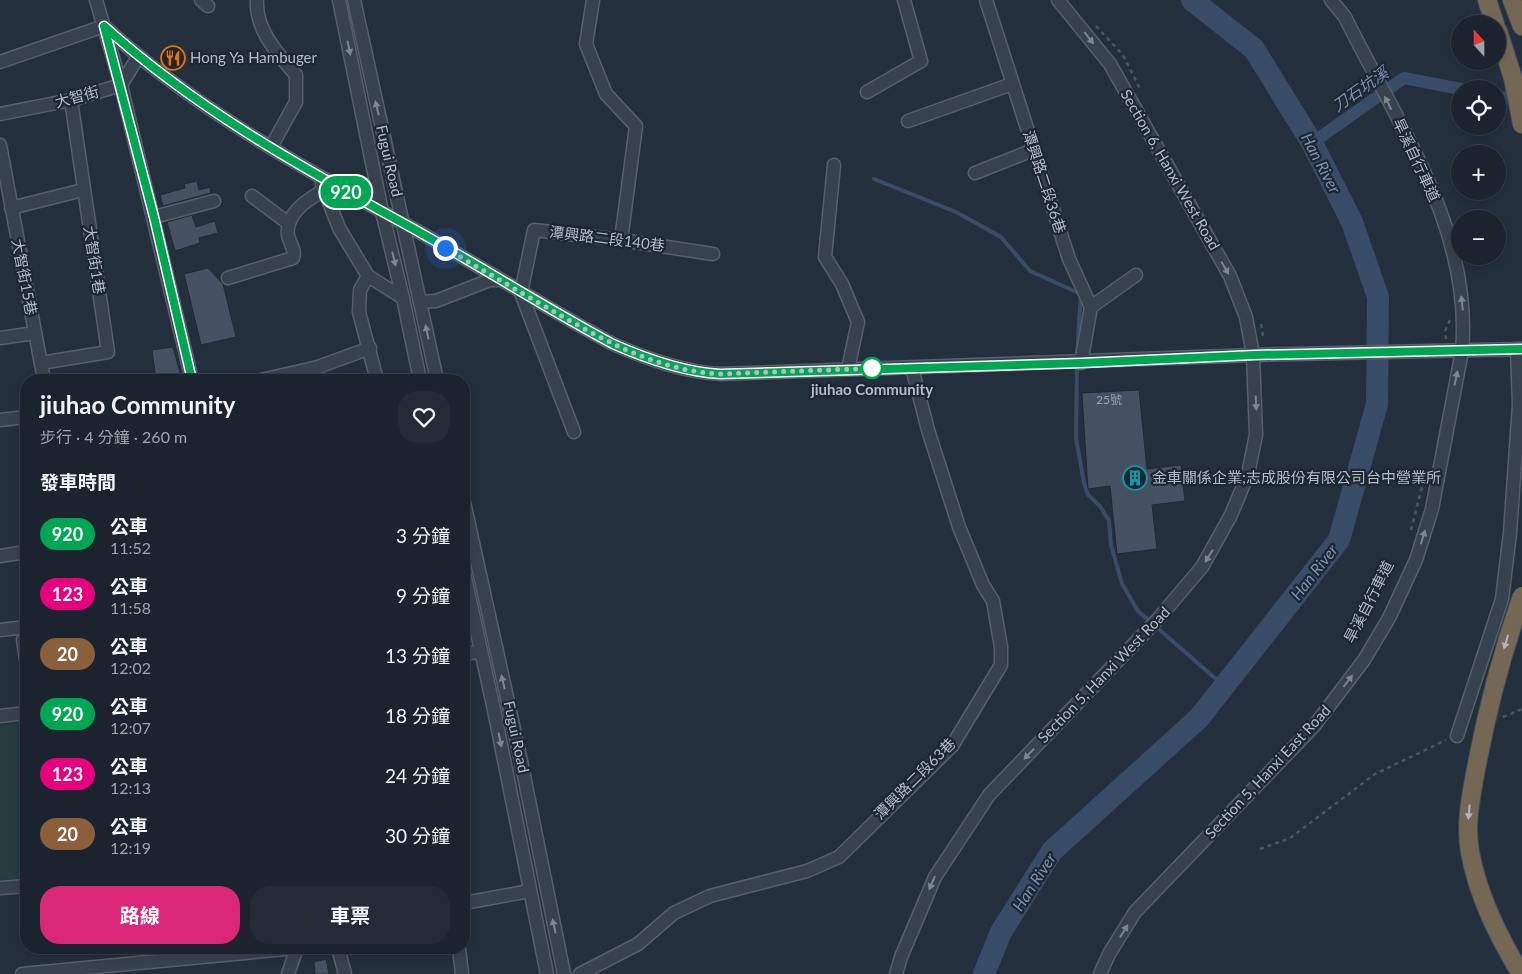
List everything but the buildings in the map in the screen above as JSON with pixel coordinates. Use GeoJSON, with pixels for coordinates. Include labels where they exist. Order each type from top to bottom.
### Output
{"type":"FeatureCollection","features":[{"type":"Feature","properties":{"kind":"highway"},"geometry":{"type":"LineString","coordinates":[[1487,0],[1492,15]]}},
{"type":"Feature","properties":{"kind":"highway"},"geometry":{"type":"LineString","coordinates":[[1512,0],[1522,26]]}},
{"type":"Feature","properties":{"kind":"highway"},"geometry":{"type":"LineString","coordinates":[[1506,54],[1514,78],[1522,124]]}},
{"type":"Feature","properties":{"kind":"highway"},"geometry":{"type":"LineString","coordinates":[[1520,974],[1498,936],[1478,885],[1470,850],[1468,812],[1487,711],[1522,596]]}},
{"type":"Feature","properties":{"kind":"street"},"geometry":{"type":"LineString","coordinates":[[96,0],[121,85],[191,374]]}},
{"type":"Feature","properties":{"kind":"street"},"geometry":{"type":"LineString","coordinates":[[257,0],[256,9],[270,44],[296,75],[296,102],[271,147]]}},
{"type":"Feature","properties":{"kind":"street","name":"Fugui Road"},"geometry":{"type":"LineString","coordinates":[[339,0],[382,212],[419,374]]}},
{"type":"Feature","properties":{"kind":"street","name":"Fugui Road"},"geometry":{"type":"LineString","coordinates":[[354,0],[436,374]]}},
{"type":"Feature","properties":{"kind":"street"},"geometry":{"type":"LineString","coordinates":[[593,0],[586,44],[606,94],[636,126],[621,240]]}},
{"type":"Feature","properties":{"kind":"street"},"geometry":{"type":"LineString","coordinates":[[867,92],[921,61],[904,0]]}},
{"type":"Feature","properties":{"kind":"street","name":"潭興路二段36巷"},"geometry":{"type":"LineString","coordinates":[[986,0],[1069,259],[1091,307]]}},
{"type":"Feature","properties":{"kind":"street","name":"Section 6, Hanxi West Road"},"geometry":{"type":"LineString","coordinates":[[1058,0],[1110,64],[1230,276],[1259,355]]}},
{"type":"Feature","properties":{"kind":"street","name":"Section 5, Hanxi East Road"},"geometry":{"type":"LineString","coordinates":[[1100,974],[1109,954],[1135,912],[1314,726],[1364,660],[1389,618],[1416,560],[1432,509],[1462,351],[1463,308],[1450,237],[1415,154],[1345,17],[1330,0]]}},
{"type":"Feature","properties":{"kind":"street"},"geometry":{"type":"LineString","coordinates":[[104,26],[138,57],[271,147],[320,177],[613,344],[661,363],[688,370],[720,374],[1081,363],[1259,355],[1519,349],[1521,408],[1502,599],[1457,736]]}},
{"type":"Feature","properties":{"kind":"street"},"geometry":{"type":"LineString","coordinates":[[0,62],[104,26]]}},
{"type":"Feature","properties":{"kind":"street"},"geometry":{"type":"LineString","coordinates":[[121,85],[138,57]]}},
{"type":"Feature","properties":{"kind":"street"},"geometry":{"type":"LineString","coordinates":[[908,121],[1012,84]]}},
{"type":"Feature","properties":{"kind":"street","name":"大智街"},"geometry":{"type":"LineString","coordinates":[[0,114],[71,100],[121,85]]}},
{"type":"Feature","properties":{"kind":"street","name":"大智街1巷"},"geometry":{"type":"LineString","coordinates":[[41,363],[108,352],[71,100]]}},
{"type":"Feature","properties":{"kind":"street","name":"大智街15巷"},"geometry":{"type":"LineString","coordinates":[[0,144],[3,182],[10,208],[43,374]]}},
{"type":"Feature","properties":{"kind":"street"},"geometry":{"type":"LineString","coordinates":[[975,173],[1033,150]]}},
{"type":"Feature","properties":{"kind":"street"},"geometry":{"type":"LineString","coordinates":[[834,165],[825,257],[842,284],[858,322],[848,369]]}},
{"type":"Feature","properties":{"kind":"street"},"geometry":{"type":"LineString","coordinates":[[320,177],[339,228],[368,276],[403,298]]}},
{"type":"Feature","properties":{"kind":"street"},"geometry":{"type":"LineString","coordinates":[[10,208],[83,190]]}},
{"type":"Feature","properties":{"kind":"street"},"geometry":{"type":"LineString","coordinates":[[228,278],[293,258],[295,252],[288,235],[288,223],[304,202],[324,190]]}},
{"type":"Feature","properties":{"kind":"street"},"geometry":{"type":"LineString","coordinates":[[252,196],[288,223]]}},
{"type":"Feature","properties":{"kind":"street"},"geometry":{"type":"LineString","coordinates":[[154,217],[214,201]]}},
{"type":"Feature","properties":{"kind":"street","name":"潭興路二段140巷"},"geometry":{"type":"LineString","coordinates":[[521,293],[534,230],[621,240],[713,254]]}},
{"type":"Feature","properties":{"kind":"street"},"geometry":{"type":"LineString","coordinates":[[1081,363],[1091,307],[1136,275]]}},
{"type":"Feature","properties":{"kind":"street"},"geometry":{"type":"LineString","coordinates":[[368,276],[360,290],[360,312],[376,374]]}},
{"type":"Feature","properties":{"kind":"street"},"geometry":{"type":"LineString","coordinates":[[420,302],[436,300],[490,280],[499,280]]}},
{"type":"Feature","properties":{"kind":"street"},"geometry":{"type":"LineString","coordinates":[[521,293],[574,432]]}},
{"type":"Feature","properties":{"kind":"street"},"geometry":{"type":"LineString","coordinates":[[0,338],[35,333]]}},
{"type":"Feature","properties":{"kind":"street"},"geometry":{"type":"LineString","coordinates":[[287,374],[318,367],[370,348]]}},
{"type":"Feature","properties":{"kind":"street","name":"Section 5, Hanxi West Road"},"geometry":{"type":"LineString","coordinates":[[896,974],[901,957],[935,877],[989,795],[1178,598],[1218,540],[1248,474],[1256,435],[1259,355]]}},
{"type":"Feature","properties":{"kind":"street"},"geometry":{"type":"LineString","coordinates":[[318,367],[320,374]]}},
{"type":"Feature","properties":{"kind":"street","name":"潭興路二段63巷"},"geometry":{"type":"LineString","coordinates":[[580,974],[638,944],[674,913],[710,896],[807,871],[838,857],[952,746],[1001,665],[1001,647],[993,601],[983,585],[959,527],[928,430],[912,368]]}},
{"type":"Feature","properties":{"kind":"street"},"geometry":{"type":"LineString","coordinates":[[0,420],[20,418]]}},
{"type":"Feature","properties":{"kind":"street","name":"Fugui Road"},"geometry":{"type":"LineString","coordinates":[[470,529],[521,761],[564,974]]}},
{"type":"Feature","properties":{"kind":"street"},"geometry":{"type":"LineString","coordinates":[[0,556],[20,553]]}},
{"type":"Feature","properties":{"kind":"street","name":"Fugui Road"},"geometry":{"type":"LineString","coordinates":[[470,602],[548,974]]}},
{"type":"Feature","properties":{"kind":"street"},"geometry":{"type":"LineString","coordinates":[[0,630],[20,628]]}},
{"type":"Feature","properties":{"kind":"street"},"geometry":{"type":"LineString","coordinates":[[470,654],[480,651]]}},
{"type":"Feature","properties":{"kind":"street"},"geometry":{"type":"LineString","coordinates":[[0,716],[20,714]]}},
{"type":"Feature","properties":{"kind":"street"},"geometry":{"type":"LineString","coordinates":[[0,888],[20,886]]}},
{"type":"Feature","properties":{"kind":"street"},"geometry":{"type":"LineString","coordinates":[[470,902],[530,891]]}},
{"type":"Feature","properties":{"kind":"street"},"geometry":{"type":"LineString","coordinates":[[175,954],[176,960]]}},
{"type":"Feature","properties":{"kind":"street"},"geometry":{"type":"LineString","coordinates":[[22,974],[81,971],[236,954]]}},
{"type":"Feature","properties":{"kind":"street"},"geometry":{"type":"LineString","coordinates":[[288,974],[295,954]]}},
{"type":"Feature","properties":{"kind":"street"},"geometry":{"type":"LineString","coordinates":[[340,954],[345,974]]}},
{"type":"Feature","properties":{"kind":"street"},"geometry":{"type":"LineString","coordinates":[[460,954],[462,974]]}},
{"type":"Feature","properties":{"kind":"path"},"geometry":{"type":"LineString","coordinates":[[1442,351],[1445,331],[1452,314]]}},
{"type":"Feature","properties":{"kind":"path"},"geometry":{"type":"LineString","coordinates":[[1410,534],[1424,477]]}},
{"type":"Feature","properties":{"kind":"path"},"geometry":{"type":"LineString","coordinates":[[1498,719],[1522,710]]}},
{"type":"Feature","properties":{"kind":"path"},"geometry":{"type":"LineString","coordinates":[[1260,849],[1290,838],[1375,774],[1457,736]]}},
{"type":"Feature","properties":{"kind":"green space"},"geometry":{"type":"Polygon","coordinates":[[[20,722],[20,878],[0,880],[0,725],[20,722]]]}},
{"type":"Feature","properties":{"kind":"waterway","name":"Han River"},"geometry":{"type":"LineString","coordinates":[[984,974],[1001,932],[1052,851],[1199,718],[1339,540],[1377,404],[1378,297],[1352,222],[1312,143],[1254,49],[1192,0]]}},
{"type":"Feature","properties":{"kind":"waterway","name":"刀石坑溪"},"geometry":{"type":"LineString","coordinates":[[1312,143],[1404,78],[1451,87]]}},
{"type":"Feature","properties":{"kind":"waterway","name":"刀石坑溪"},"geometry":{"type":"LineString","coordinates":[[1506,98],[1522,102]]}},
{"type":"Feature","properties":{"kind":"waterway"},"geometry":{"type":"LineString","coordinates":[[874,179],[956,212],[1001,237],[1030,271],[1081,294],[1077,356]]}},
{"type":"Feature","properties":{"kind":"waterway"},"geometry":{"type":"LineString","coordinates":[[1077,363],[1076,438],[1084,483],[1088,495],[1100,506],[1109,521],[1111,545],[1122,584],[1138,611],[1224,686]]}},
{"type":"Feature","properties":{"kind":"bus line","name":"920"},"geometry":{"type":"LineString","coordinates":[[191,374],[154,217],[121,85],[104,26],[138,57],[165,77],[320,177],[613,344],[661,363],[688,370],[720,374],[1081,363],[1254,355],[1522,349]]}},
{"type":"Feature","properties":{"kind":"place","name":"Hong Ya Hambuger"},"geometry":{"type":"Point","coordinates":[173,58]}},
{"type":"Feature","properties":{"kind":"place","name":"jiuhao Community"},"geometry":{"type":"Point","coordinates":[872,368]}},
{"type":"Feature","properties":{"kind":"place","name":"金車關係企業;志成股份有限公司台中營業所"},"geometry":{"type":"Point","coordinates":[1135,478]}},
{"type":"Feature","properties":{"kind":"route"},"geometry":{"type":"LineString","coordinates":[[445,248],[575,324],[613,344],[661,363],[702,373],[720,374],[880,368],[872,368]]}}]}
